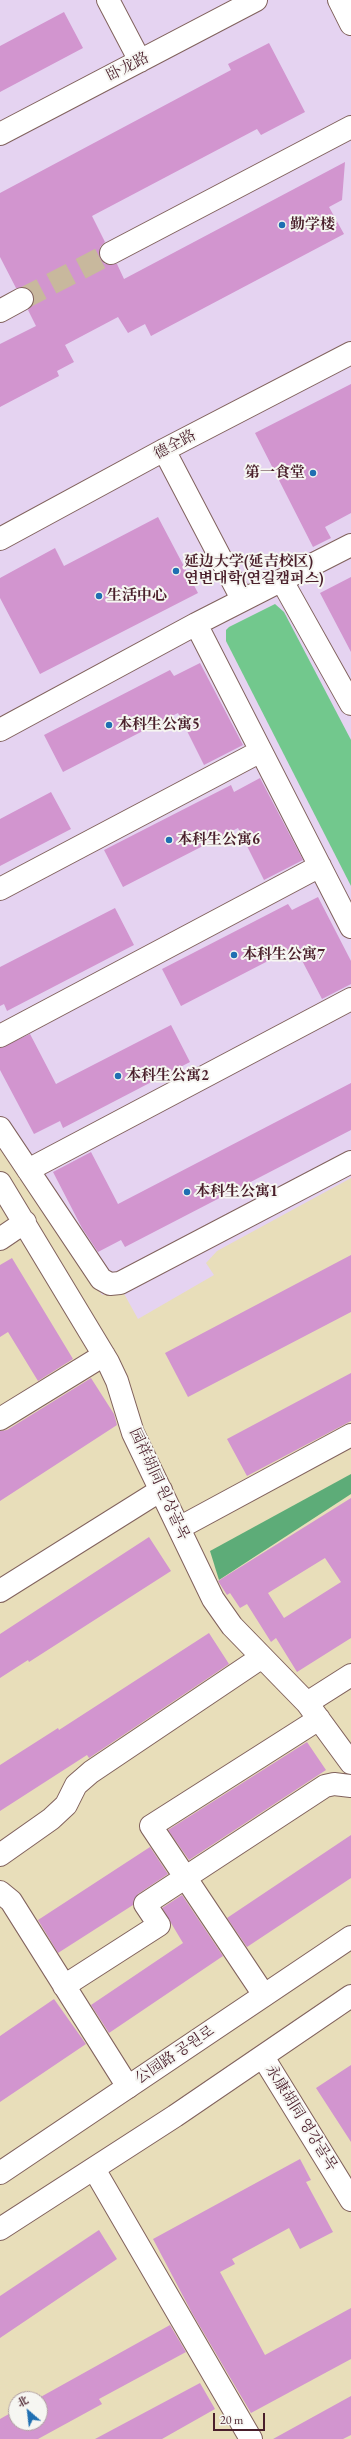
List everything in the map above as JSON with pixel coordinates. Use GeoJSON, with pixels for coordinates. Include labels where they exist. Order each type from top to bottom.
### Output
{"type":"FeatureCollection","features":[{"type":"Feature","properties":{"kind":"main road"},"geometry":{"type":"LineString","coordinates":[[108,0],[140,61]]}},
{"type":"Feature","properties":{"kind":"main road","name":"卧龙路"},"geometry":{"type":"LineString","coordinates":[[0,134],[256,0]]}},
{"type":"Feature","properties":{"kind":"main road"},"geometry":{"type":"LineString","coordinates":[[339,0],[351,24]]}},
{"type":"Feature","properties":{"kind":"main road"},"geometry":{"type":"LineString","coordinates":[[111,253],[351,127]]}},
{"type":"Feature","properties":{"kind":"main road"},"geometry":{"type":"LineString","coordinates":[[0,311],[22,299]]}},
{"type":"Feature","properties":{"kind":"main road","name":"德全路"},"geometry":{"type":"LineString","coordinates":[[0,539],[164,450],[351,353]]}},
{"type":"Feature","properties":{"kind":"main road"},"geometry":{"type":"LineString","coordinates":[[164,450],[242,600]]}},
{"type":"Feature","properties":{"kind":"main road"},"geometry":{"type":"LineString","coordinates":[[0,730],[196,624],[242,600],[282,582],[351,545]]}},
{"type":"Feature","properties":{"kind":"main road"},"geometry":{"type":"LineString","coordinates":[[282,582],[351,704]]}},
{"type":"Feature","properties":{"kind":"main road"},"geometry":{"type":"LineString","coordinates":[[196,624],[351,927]]}},
{"type":"Feature","properties":{"kind":"main road"},"geometry":{"type":"LineString","coordinates":[[0,889],[261,751]]}},
{"type":"Feature","properties":{"kind":"main road"},"geometry":{"type":"LineString","coordinates":[[0,1036],[320,866]]}},
{"type":"Feature","properties":{"kind":"main road"},"geometry":{"type":"LineString","coordinates":[[28,1170],[351,999]]}},
{"type":"Feature","properties":{"kind":"main road"},"geometry":{"type":"LineString","coordinates":[[0,1128],[101,1279],[110,1284],[120,1283],[351,1162]]}},
{"type":"Feature","properties":{"kind":"main road","name":"园祥胡同 원상골목"},"geometry":{"type":"LineString","coordinates":[[0,1183],[25,1222],[104,1355],[117,1381],[133,1433],[213,1599],[232,1626],[313,1711],[351,1763]]}},
{"type":"Feature","properties":{"kind":"main road"},"geometry":{"type":"LineString","coordinates":[[0,1239],[25,1222]]}},
{"type":"Feature","properties":{"kind":"main road"},"geometry":{"type":"LineString","coordinates":[[0,1419],[104,1355]]}},
{"type":"Feature","properties":{"kind":"main road"},"geometry":{"type":"LineString","coordinates":[[179,1528],[351,1435]]}},
{"type":"Feature","properties":{"kind":"main road"},"geometry":{"type":"LineString","coordinates":[[0,1591],[160,1490]]}},
{"type":"Feature","properties":{"kind":"main road"},"geometry":{"type":"LineString","coordinates":[[0,1855],[51,1819],[66,1805],[76,1785],[91,1772],[262,1657]]}},
{"type":"Feature","properties":{"kind":"main road"},"geometry":{"type":"LineString","coordinates":[[264,1995],[151,1826],[313,1711],[351,1675]]}},
{"type":"Feature","properties":{"kind":"main road"},"geometry":{"type":"LineString","coordinates":[[64,1986],[159,1925],[145,1904],[325,1786],[334,1784],[351,1786]]}},
{"type":"Feature","properties":{"kind":"main road"},"geometry":{"type":"LineString","coordinates":[[0,1892],[11,1901],[128,2087]]}},
{"type":"Feature","properties":{"kind":"main road","name":"公园路 공원로"},"geometry":{"type":"LineString","coordinates":[[0,2173],[351,1937]]}},
{"type":"Feature","properties":{"kind":"main road"},"geometry":{"type":"LineString","coordinates":[[0,2229],[94,2169],[263,2057],[351,1996]]}},
{"type":"Feature","properties":{"kind":"main road","name":"永康胡同 영강골목"},"geometry":{"type":"LineString","coordinates":[[263,2057],[351,2200]]}},
{"type":"Feature","properties":{"kind":"main road"},"geometry":{"type":"LineString","coordinates":[[94,2169],[250,2439]]}},
{"type":"Feature","properties":{"kind":"shaded area","name":"延边大学(延吉校区) 연변대학(연길캠퍼스)"},"geometry":{"type":"Polygon","coordinates":[[[0,0],[351,0],[351,1178],[217,1251],[206,1263],[214,1275],[138,1319],[122,1290],[102,1295],[0,1142],[0,0]]]}},
{"type":"Feature","properties":{"kind":"green space"},"geometry":{"type":"Polygon","coordinates":[[[275,604],[284,612],[351,740],[351,886],[226,641],[226,630],[229,627],[275,604]]]}},
{"type":"Feature","properties":{"kind":"green space"},"geometry":{"type":"Polygon","coordinates":[[[351,1474],[351,1494],[219,1580],[210,1551],[351,1474]]]}},
{"type":"Feature","properties":{"kind":"building"},"geometry":{"type":"Polygon","coordinates":[[[64,12],[83,48],[0,92],[0,46],[64,12]]]}},
{"type":"Feature","properties":{"kind":"building","name":"勤学楼"},"geometry":{"type":"Polygon","coordinates":[[[269,43],[305,112],[261,135],[257,129],[92,216],[105,242],[100,247],[100,258],[105,264],[117,264],[124,279],[345,162],[342,200],[329,207],[344,234],[151,336],[145,324],[128,333],[118,317],[65,345],[74,362],[57,371],[59,376],[0,407],[0,344],[36,326],[28,310],[33,305],[33,293],[28,288],[16,288],[0,257],[0,193],[231,70],[228,64],[269,43]]]}},
{"type":"Feature","properties":{"kind":"building","name":"第一食堂"},"geometry":{"type":"Polygon","coordinates":[[[351,384],[351,513],[325,527],[331,538],[313,547],[255,433],[351,384]]]}},
{"type":"Feature","properties":{"kind":"building","name":"生活中心"},"geometry":{"type":"Polygon","coordinates":[[[158,517],[198,593],[40,674],[0,598],[0,578],[55,548],[64,566],[158,517]]]}},
{"type":"Feature","properties":{"kind":"building"},"geometry":{"type":"Polygon","coordinates":[[[351,577],[351,652],[320,593],[351,577]]]}},
{"type":"Feature","properties":{"kind":"building","name":"本科生公寓5"},"geometry":{"type":"Polygon","coordinates":[[[200,663],[243,745],[204,765],[178,713],[63,772],[44,735],[170,670],[174,676],[200,663]]]}},
{"type":"Feature","properties":{"kind":"building","name":"本科生公寓6"},"geometry":{"type":"Polygon","coordinates":[[[260,778],[303,860],[264,880],[238,828],[123,887],[104,850],[231,785],[234,792],[260,778]]]}},
{"type":"Feature","properties":{"kind":"building"},"geometry":{"type":"Polygon","coordinates":[[[51,792],[71,829],[0,866],[0,819],[51,792]]]}},
{"type":"Feature","properties":{"kind":"building","name":"本科生公寓7"},"geometry":{"type":"Polygon","coordinates":[[[318,897],[351,961],[351,984],[322,999],[295,947],[181,1006],[162,969],[288,904],[292,910],[318,897]]]}},
{"type":"Feature","properties":{"kind":"building"},"geometry":{"type":"Polygon","coordinates":[[[115,908],[134,945],[7,1011],[4,1004],[0,1006],[0,967],[115,908]]]}},
{"type":"Feature","properties":{"kind":"building","name":"本科生公寓2"},"geometry":{"type":"Polygon","coordinates":[[[171,1025],[190,1062],[63,1128],[60,1121],[34,1134],[0,1070],[0,1048],[30,1034],[56,1084],[171,1025]]]}},
{"type":"Feature","properties":{"kind":"building","name":"本科生公寓1"},"geometry":{"type":"Polygon","coordinates":[[[351,1083],[351,1130],[125,1247],[121,1240],[98,1252],[82,1228],[53,1172],[91,1152],[118,1204],[351,1083]]]}},
{"type":"Feature","properties":{"kind":"building"},"geometry":{"type":"Polygon","coordinates":[[[351,1255],[351,1312],[188,1397],[165,1353],[351,1255]]]}},
{"type":"Feature","properties":{"kind":"building"},"geometry":{"type":"Polygon","coordinates":[[[12,1258],[73,1359],[38,1381],[8,1332],[0,1337],[0,1265],[12,1258]]]}},
{"type":"Feature","properties":{"kind":"building"},"geometry":{"type":"Polygon","coordinates":[[[351,1373],[351,1421],[247,1476],[227,1439],[351,1373]]]}},
{"type":"Feature","properties":{"kind":"building"},"geometry":{"type":"Polygon","coordinates":[[[91,1378],[114,1414],[117,1425],[0,1501],[0,1431],[7,1430],[91,1378]]]}},
{"type":"Feature","properties":{"kind":"building"},"geometry":{"type":"Polygon","coordinates":[[[351,1498],[351,1638],[297,1672],[276,1638],[271,1642],[247,1604],[240,1608],[230,1593],[227,1595],[218,1581],[351,1498]],[[325,1558],[268,1593],[284,1618],[341,1582],[325,1558]]]}},
{"type":"Feature","properties":{"kind":"building"},"geometry":{"type":"Polygon","coordinates":[[[149,1537],[171,1571],[29,1662],[28,1660],[0,1678],[0,1634],[149,1537]]]}},
{"type":"Feature","properties":{"kind":"building"},"geometry":{"type":"Polygon","coordinates":[[[209,1633],[229,1664],[89,1758],[87,1755],[0,1811],[0,1765],[58,1728],[59,1730],[209,1633]]]}},
{"type":"Feature","properties":{"kind":"building"},"geometry":{"type":"Polygon","coordinates":[[[307,1742],[326,1770],[189,1860],[168,1830],[307,1742]]]}},
{"type":"Feature","properties":{"kind":"building"},"geometry":{"type":"Polygon","coordinates":[[[351,1835],[351,1878],[247,1947],[227,1918],[351,1835]]]}},
{"type":"Feature","properties":{"kind":"building"},"geometry":{"type":"Polygon","coordinates":[[[150,1847],[168,1874],[138,1894],[133,1905],[58,1953],[38,1920],[150,1847]]]}},
{"type":"Feature","properties":{"kind":"building"},"geometry":{"type":"Polygon","coordinates":[[[182,1895],[223,1956],[109,2033],[91,2005],[183,1943],[162,1908],[182,1895]]]}},
{"type":"Feature","properties":{"kind":"building"},"geometry":{"type":"Polygon","coordinates":[[[54,1999],[86,2044],[0,2102],[0,2036],[54,1999]]]}},
{"type":"Feature","properties":{"kind":"building"},"geometry":{"type":"Polygon","coordinates":[[[351,2065],[351,2142],[316,2088],[351,2065]]]}},
{"type":"Feature","properties":{"kind":"building"},"geometry":{"type":"Polygon","coordinates":[[[300,2159],[311,2180],[306,2182],[333,2232],[300,2249],[289,2228],[232,2259],[235,2264],[220,2272],[265,2355],[351,2308],[351,2359],[251,2413],[192,2313],[153,2239],[300,2159]]]}},
{"type":"Feature","properties":{"kind":"building"},"geometry":{"type":"Polygon","coordinates":[[[99,2230],[117,2259],[0,2338],[0,2296],[99,2230]]]}},
{"type":"Feature","properties":{"kind":"building"},"geometry":{"type":"Polygon","coordinates":[[[170,2325],[186,2352],[99,2399],[102,2404],[38,2439],[0,2439],[0,2419],[8,2414],[8,2431],[48,2431],[48,2393],[170,2325]]]}},
{"type":"Feature","properties":{"kind":"building"},"geometry":{"type":"Polygon","coordinates":[[[200,2383],[215,2409],[162,2439],[95,2439],[200,2383]]]}},
{"type":"Feature","properties":{"kind":"building"},"geometry":{"type":"Polygon","coordinates":[[[351,2396],[351,2435],[343,2439],[273,2439],[351,2396]]]}},
{"type":"Feature","properties":{"kind":"tunnel"},"geometry":{"type":"LineString","coordinates":[[22,299],[111,253]]}},
{"type":"Feature","properties":{"kind":"place","name":"勤学楼"},"geometry":{"type":"Point","coordinates":[282,225]}},
{"type":"Feature","properties":{"kind":"place","name":"第一食堂"},"geometry":{"type":"Point","coordinates":[313,473]}},
{"type":"Feature","properties":{"kind":"place","name":"延边大学(延吉校区) 연변대학(연길캠퍼스)"},"geometry":{"type":"Point","coordinates":[176,571]}},
{"type":"Feature","properties":{"kind":"place","name":"生活中心"},"geometry":{"type":"Point","coordinates":[99,596]}},
{"type":"Feature","properties":{"kind":"place","name":"本科生公寓5"},"geometry":{"type":"Point","coordinates":[109,725]}},
{"type":"Feature","properties":{"kind":"place","name":"本科生公寓6"},"geometry":{"type":"Point","coordinates":[169,840]}},
{"type":"Feature","properties":{"kind":"place","name":"本科生公寓7"},"geometry":{"type":"Point","coordinates":[234,955]}},
{"type":"Feature","properties":{"kind":"place","name":"本科生公寓2"},"geometry":{"type":"Point","coordinates":[118,1076]}},
{"type":"Feature","properties":{"kind":"place","name":"本科生公寓1"},"geometry":{"type":"Point","coordinates":[187,1192]}}]}
